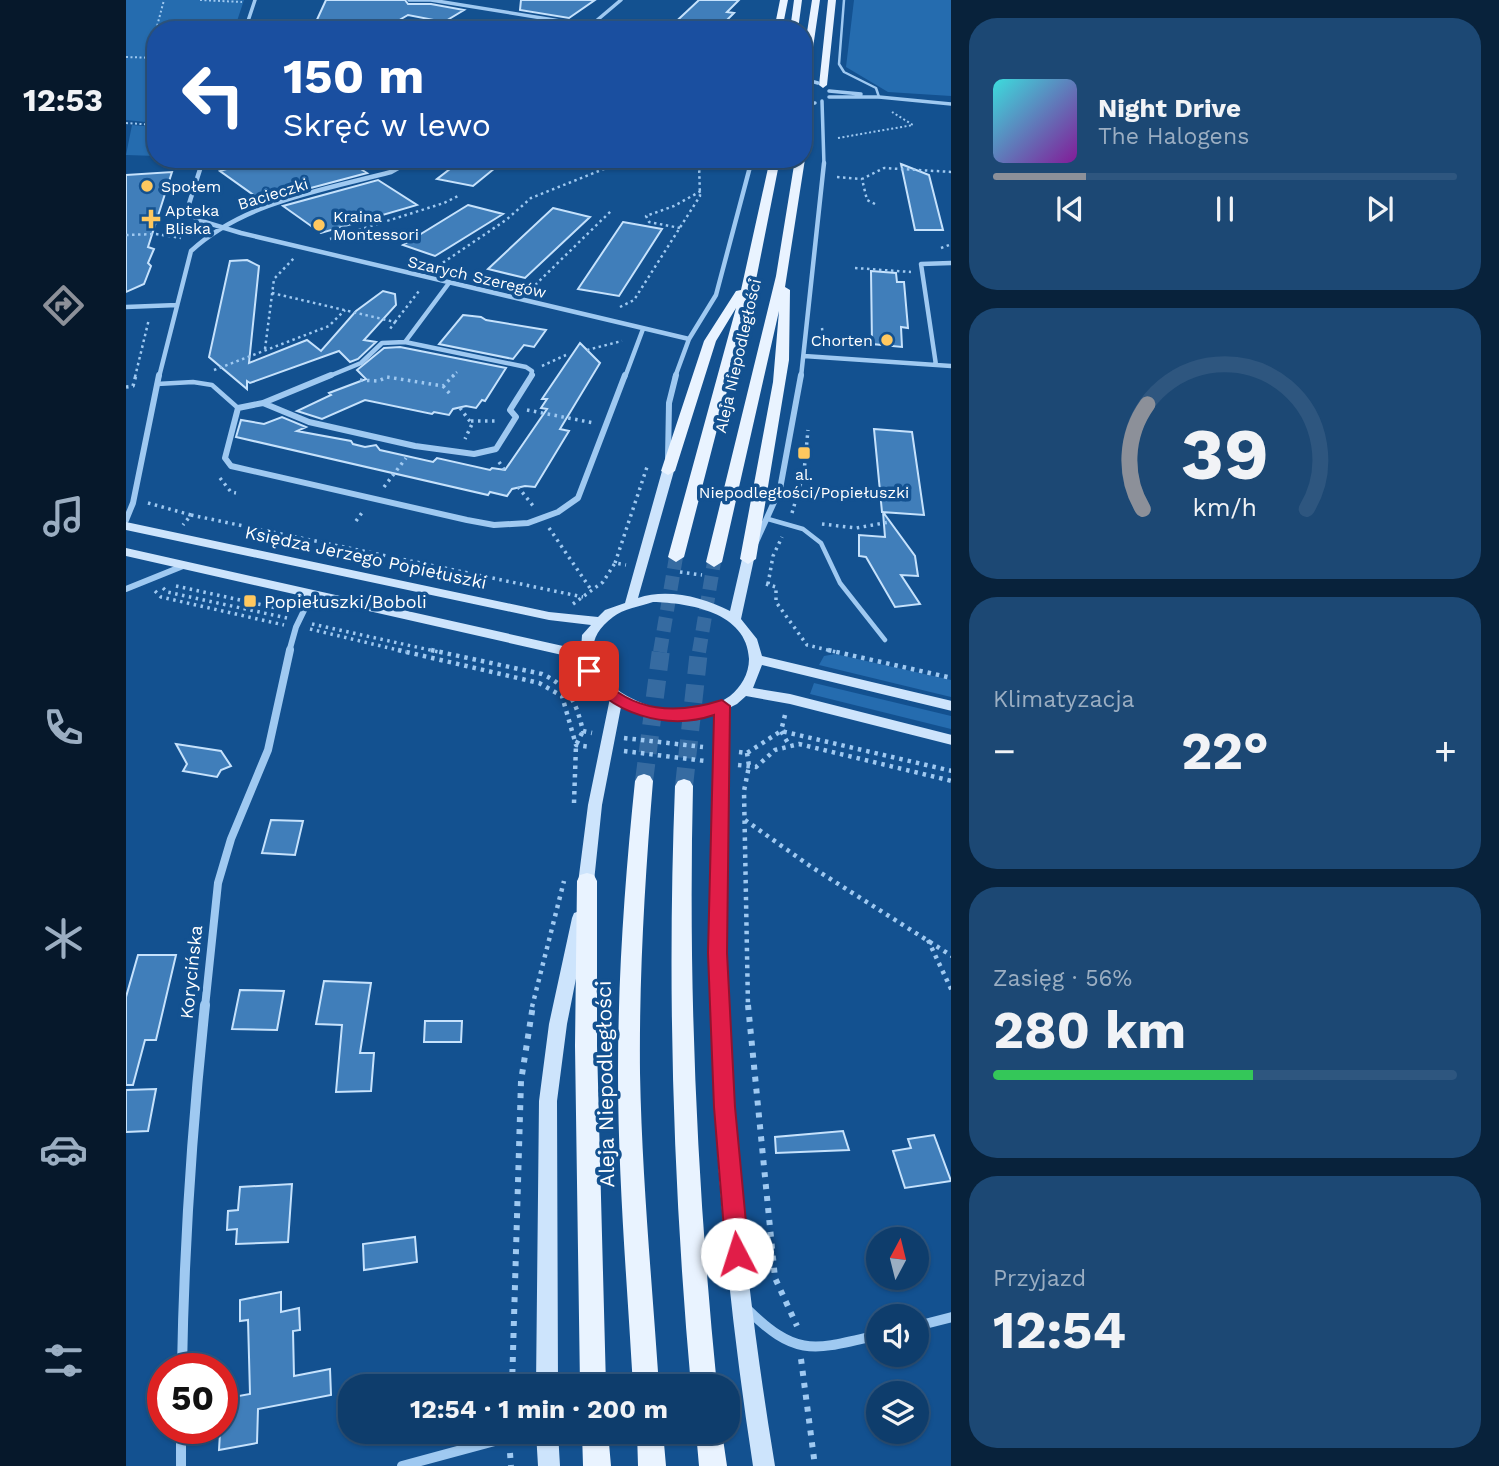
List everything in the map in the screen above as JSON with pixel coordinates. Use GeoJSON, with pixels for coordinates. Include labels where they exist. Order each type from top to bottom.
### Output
{"type":"FeatureCollection","features":[{"type":"Feature","properties":{"kind":"main road"},"geometry":{"type":"LineString","coordinates":[[780,21],[784,0]]}},
{"type":"Feature","properties":{"kind":"main road"},"geometry":{"type":"LineString","coordinates":[[795,21],[798,0]]}},
{"type":"Feature","properties":{"kind":"main road"},"geometry":{"type":"LineString","coordinates":[[812,27],[816,0]]}},
{"type":"Feature","properties":{"kind":"main road"},"geometry":{"type":"LineString","coordinates":[[823,86],[832,0]]}},
{"type":"Feature","properties":{"kind":"main road","name":"Aleja Niepodległości"},"geometry":{"type":"LineString","coordinates":[[676,557],[751,275],[773,168]]}},
{"type":"Feature","properties":{"kind":"main road","name":"Aleja Niepodległości"},"geometry":{"type":"LineString","coordinates":[[714,562],[782,276],[799,168]]}},
{"type":"Feature","properties":{"kind":"main road"},"geometry":{"type":"LineString","coordinates":[[631,602],[668,471],[710,341],[751,275]]}},
{"type":"Feature","properties":{"kind":"main road"},"geometry":{"type":"LineString","coordinates":[[734,620],[783,371],[787,321],[782,276]]}},
{"type":"Feature","properties":{"kind":"main road","name":"Księdza Jerzego Popiełuszki"},"geometry":{"type":"LineString","coordinates":[[126,526],[549,616],[598,621]]}},
{"type":"Feature","properties":{"kind":"main road"},"geometry":{"type":"LineString","coordinates":[[126,552],[585,655]]}},
{"type":"Feature","properties":{"kind":"main road"},"geometry":{"type":"LineString","coordinates":[[663,598],[696,601],[734,620],[753,645],[756,659],[753,676],[743,691],[722,706],[703,713],[680,716],[635,708],[616,699],[600,686],[589,671],[585,655],[588,637],[607,613],[631,602],[663,598]]}},
{"type":"Feature","properties":{"kind":"main road"},"geometry":{"type":"LineString","coordinates":[[756,659],[951,706]]}},
{"type":"Feature","properties":{"kind":"main road"},"geometry":{"type":"LineString","coordinates":[[743,691],[790,699],[951,740]]}},
{"type":"Feature","properties":{"kind":"main road"},"geometry":{"type":"LineString","coordinates":[[547,1374],[548,1101],[558,1024],[587,881],[596,806],[616,699]]}},
{"type":"Feature","properties":{"kind":"main road"},"geometry":{"type":"LineString","coordinates":[[722,706],[717,953],[724,1107],[742,1303],[764,1466]]}},
{"type":"Feature","properties":{"kind":"main road","name":"Aleja Niepodległości"},"geometry":{"type":"LineString","coordinates":[[643,781],[634,882],[631,1015],[632,1166],[645,1374]]}},
{"type":"Feature","properties":{"kind":"main road"},"geometry":{"type":"LineString","coordinates":[[684,786],[679,886],[684,1152],[703,1374]]}},
{"type":"Feature","properties":{"kind":"main road"},"geometry":{"type":"LineString","coordinates":[[587,881],[586,1046],[593,1374]]}},
{"type":"Feature","properties":{"kind":"main road"},"geometry":{"type":"LineString","coordinates":[[548,1444],[549,1466]]}},
{"type":"Feature","properties":{"kind":"main road"},"geometry":{"type":"LineString","coordinates":[[596,1444],[597,1466]]}},
{"type":"Feature","properties":{"kind":"main road"},"geometry":{"type":"LineString","coordinates":[[650,1444],[652,1466]]}},
{"type":"Feature","properties":{"kind":"main road"},"geometry":{"type":"LineString","coordinates":[[710,1444],[713,1466]]}},
{"type":"Feature","properties":{"kind":"street"},"geometry":{"type":"LineString","coordinates":[[248,21],[255,0]]}},
{"type":"Feature","properties":{"kind":"street"},"geometry":{"type":"LineString","coordinates":[[409,0],[431,0],[560,21]]}},
{"type":"Feature","properties":{"kind":"street"},"geometry":{"type":"LineString","coordinates":[[597,21],[621,0]]}},
{"type":"Feature","properties":{"kind":"street"},"geometry":{"type":"LineString","coordinates":[[812,82],[879,97]]}},
{"type":"Feature","properties":{"kind":"street"},"geometry":{"type":"LineString","coordinates":[[823,86],[829,97]]}},
{"type":"Feature","properties":{"kind":"street"},"geometry":{"type":"LineString","coordinates":[[812,103],[829,97],[879,97],[951,104]]}},
{"type":"Feature","properties":{"kind":"street"},"geometry":{"type":"LineString","coordinates":[[748,559],[780,489],[804,356],[825,152],[822,101]]}},
{"type":"Feature","properties":{"kind":"street","name":"Szarych Szeregów"},"geometry":{"type":"LineString","coordinates":[[200,168],[188,212],[198,220],[304,248],[689,339]]}},
{"type":"Feature","properties":{"kind":"street","name":"Bacieczki"},"geometry":{"type":"LineString","coordinates":[[126,520],[133,503],[157,384],[191,251],[200,240],[219,227],[248,214],[398,168]]}},
{"type":"Feature","properties":{"kind":"street"},"geometry":{"type":"LineString","coordinates":[[668,471],[669,403],[689,339],[716,295],[750,168]]}},
{"type":"Feature","properties":{"kind":"street"},"geometry":{"type":"LineString","coordinates":[[936,365],[921,264],[933,261],[951,262]]}},
{"type":"Feature","properties":{"kind":"street"},"geometry":{"type":"LineString","coordinates":[[405,342],[449,283]]}},
{"type":"Feature","properties":{"kind":"street"},"geometry":{"type":"LineString","coordinates":[[126,307],[177,305]]}},
{"type":"Feature","properties":{"kind":"street"},"geometry":{"type":"LineString","coordinates":[[263,403],[309,422],[415,446],[474,454],[496,449],[514,421],[516,417],[510,410],[532,376],[533,371],[526,367],[405,342],[383,343],[361,363],[263,403],[238,408],[225,458],[230,466],[375,500],[479,522],[519,524],[567,508],[578,498],[643,329]]}},
{"type":"Feature","properties":{"kind":"street"},"geometry":{"type":"LineString","coordinates":[[804,356],[951,366]]}},
{"type":"Feature","properties":{"kind":"street"},"geometry":{"type":"LineString","coordinates":[[126,589],[183,566]]}},
{"type":"Feature","properties":{"kind":"street","name":"Korycińska"},"geometry":{"type":"LineString","coordinates":[[182,1353],[184,1243],[191,1138],[218,883],[231,839],[268,750],[295,622],[312,594]]}},
{"type":"Feature","properties":{"kind":"street"},"geometry":{"type":"LineString","coordinates":[[742,1303],[781,1340],[799,1348],[823,1347],[866,1338]]}},
{"type":"Feature","properties":{"kind":"street"},"geometry":{"type":"LineString","coordinates":[[929,1323],[951,1317]]}},
{"type":"Feature","properties":{"kind":"street"},"geometry":{"type":"LineString","coordinates":[[181,1444],[181,1466]]}},
{"type":"Feature","properties":{"kind":"street"},"geometry":{"type":"LineString","coordinates":[[402,1466],[483,1444]]}},
{"type":"Feature","properties":{"kind":"lane"},"geometry":{"type":"LineString","coordinates":[[844,0],[840,67],[849,75],[873,86],[879,91],[879,97]]}},
{"type":"Feature","properties":{"kind":"lane"},"geometry":{"type":"LineString","coordinates":[[157,384],[184,382],[212,385],[238,408]]}},
{"type":"Feature","properties":{"kind":"lane"},"geometry":{"type":"LineString","coordinates":[[768,519],[803,529],[821,543],[840,583],[885,640]]}},
{"type":"Feature","properties":{"kind":"path"},"geometry":{"type":"LineString","coordinates":[[158,21],[164,0]]}},
{"type":"Feature","properties":{"kind":"path"},"geometry":{"type":"LineString","coordinates":[[200,0],[243,2]]}},
{"type":"Feature","properties":{"kind":"path"},"geometry":{"type":"LineString","coordinates":[[126,57],[147,58]]}},
{"type":"Feature","properties":{"kind":"path"},"geometry":{"type":"LineString","coordinates":[[838,138],[913,125],[892,114],[891,105]]}},
{"type":"Feature","properties":{"kind":"path"},"geometry":{"type":"LineString","coordinates":[[126,122],[147,124]]}},
{"type":"Feature","properties":{"kind":"path"},"geometry":{"type":"LineString","coordinates":[[434,268],[506,220],[531,198],[608,168]]}},
{"type":"Feature","properties":{"kind":"path"},"geometry":{"type":"LineString","coordinates":[[586,316],[615,310],[634,300],[701,191],[699,168]]}},
{"type":"Feature","properties":{"kind":"path"},"geometry":{"type":"LineString","coordinates":[[837,177],[862,179],[884,168],[951,172]]}},
{"type":"Feature","properties":{"kind":"path"},"geometry":{"type":"LineString","coordinates":[[862,179],[867,200],[875,204]]}},
{"type":"Feature","properties":{"kind":"path"},"geometry":{"type":"LineString","coordinates":[[680,228],[649,222],[646,216],[656,209],[674,206],[687,195],[701,191]]}},
{"type":"Feature","properties":{"kind":"path"},"geometry":{"type":"LineString","coordinates":[[322,242],[444,203],[458,196]]}},
{"type":"Feature","properties":{"kind":"path"},"geometry":{"type":"LineString","coordinates":[[530,290],[612,210]]}},
{"type":"Feature","properties":{"kind":"path"},"geometry":{"type":"LineString","coordinates":[[126,234],[156,234],[181,238]]}},
{"type":"Feature","properties":{"kind":"path"},"geometry":{"type":"LineString","coordinates":[[265,349],[274,279],[304,248]]}},
{"type":"Feature","properties":{"kind":"path"},"geometry":{"type":"LineString","coordinates":[[855,268],[922,273]]}},
{"type":"Feature","properties":{"kind":"path"},"geometry":{"type":"LineString","coordinates":[[383,343],[419,290]]}},
{"type":"Feature","properties":{"kind":"path"},"geometry":{"type":"LineString","coordinates":[[272,293],[395,322]]}},
{"type":"Feature","properties":{"kind":"path"},"geometry":{"type":"LineString","coordinates":[[630,326],[637,315],[634,300]]}},
{"type":"Feature","properties":{"kind":"path"},"geometry":{"type":"LineString","coordinates":[[126,387],[133,386],[151,310],[147,306]]}},
{"type":"Feature","properties":{"kind":"path"},"geometry":{"type":"LineString","coordinates":[[184,382],[329,326],[345,310]]}},
{"type":"Feature","properties":{"kind":"path"},"geometry":{"type":"LineString","coordinates":[[861,336],[862,347]]}},
{"type":"Feature","properties":{"kind":"path"},"geometry":{"type":"LineString","coordinates":[[587,350],[622,341]]}},
{"type":"Feature","properties":{"kind":"path"},"geometry":{"type":"LineString","coordinates":[[533,371],[566,355]]}},
{"type":"Feature","properties":{"kind":"path"},"geometry":{"type":"LineString","coordinates":[[443,386],[457,372]]}},
{"type":"Feature","properties":{"kind":"path"},"geometry":{"type":"LineString","coordinates":[[350,382],[367,379],[378,381],[387,377],[443,386],[450,394]]}},
{"type":"Feature","properties":{"kind":"path"},"geometry":{"type":"LineString","coordinates":[[512,407],[604,426]]}},
{"type":"Feature","properties":{"kind":"path"},"geometry":{"type":"LineString","coordinates":[[459,452],[472,424],[460,408]]}},
{"type":"Feature","properties":{"kind":"path"},"geometry":{"type":"LineString","coordinates":[[470,421],[514,421]]}},
{"type":"Feature","properties":{"kind":"path"},"geometry":{"type":"LineString","coordinates":[[375,500],[415,446]]}},
{"type":"Feature","properties":{"kind":"path"},"geometry":{"type":"LineString","coordinates":[[615,563],[651,456]]}},
{"type":"Feature","properties":{"kind":"path"},"geometry":{"type":"LineString","coordinates":[[220,478],[231,492],[236,493]]}},
{"type":"Feature","properties":{"kind":"path"},"geometry":{"type":"LineString","coordinates":[[133,503],[151,503],[191,515],[583,597],[592,591],[518,488]]}},
{"type":"Feature","properties":{"kind":"path"},"geometry":{"type":"LineString","coordinates":[[174,536],[191,515]]}},
{"type":"Feature","properties":{"kind":"path"},"geometry":{"type":"LineString","coordinates":[[815,522],[839,528],[876,527],[889,522]]}},
{"type":"Feature","properties":{"kind":"path"},"geometry":{"type":"LineString","coordinates":[[152,579],[167,593],[413,646]]}},
{"type":"Feature","properties":{"kind":"path"},"geometry":{"type":"LineString","coordinates":[[179,587],[290,610],[295,622],[292,626],[162,597],[151,588],[179,587]]}},
{"type":"Feature","properties":{"kind":"path"},"geometry":{"type":"LineString","coordinates":[[295,622],[539,683],[562,696],[576,745]]}},
{"type":"Feature","properties":{"kind":"path"},"geometry":{"type":"LineString","coordinates":[[807,645],[951,678]]}},
{"type":"Feature","properties":{"kind":"path"},"geometry":{"type":"LineString","coordinates":[[539,683],[542,674]]}},
{"type":"Feature","properties":{"kind":"path"},"geometry":{"type":"LineString","coordinates":[[576,745],[583,731]]}},
{"type":"Feature","properties":{"kind":"path"},"geometry":{"type":"LineString","coordinates":[[781,731],[788,743]]}},
{"type":"Feature","properties":{"kind":"path"},"geometry":{"type":"LineString","coordinates":[[576,745],[756,767],[762,758],[788,743],[951,781]]}},
{"type":"Feature","properties":{"kind":"path"},"geometry":{"type":"LineString","coordinates":[[747,753],[750,766],[744,791],[747,991],[771,1250],[775,1278],[796,1324],[815,1466]]}},
{"type":"Feature","properties":{"kind":"path"},"geometry":{"type":"LineString","coordinates":[[744,820],[810,866],[928,939],[951,957]]}},
{"type":"Feature","properties":{"kind":"path"},"geometry":{"type":"LineString","coordinates":[[928,939],[951,991]]}},
{"type":"Feature","properties":{"kind":"shaded area"},"geometry":{"type":"Polygon","coordinates":[[[126,0],[244,0],[237,21],[147,21],[147,122],[126,120],[126,0]]]}},
{"type":"Feature","properties":{"kind":"shaded area"},"geometry":{"type":"Polygon","coordinates":[[[854,0],[951,0],[951,96],[888,92],[846,67],[854,0]]]}},
{"type":"Feature","properties":{"kind":"shaded area"},"geometry":{"type":"Polygon","coordinates":[[[132,125],[147,126],[147,156],[126,155],[132,125]]]}},
{"type":"Feature","properties":{"kind":"shaded area"},"geometry":{"type":"Polygon","coordinates":[[[835,654],[951,680],[951,697],[819,665],[824,656],[835,654]]]}},
{"type":"Feature","properties":{"kind":"shaded area"},"geometry":{"type":"Polygon","coordinates":[[[814,683],[951,716],[951,729],[810,694],[814,683]]]}},
{"type":"Feature","properties":{"kind":"building"},"geometry":{"type":"Polygon","coordinates":[[[326,0],[405,0],[408,4],[431,4],[464,10],[446,21],[408,15],[398,21],[316,21],[326,0]]]}},
{"type":"Feature","properties":{"kind":"building"},"geometry":{"type":"Polygon","coordinates":[[[521,0],[595,0],[569,18],[520,10],[521,0]]]}},
{"type":"Feature","properties":{"kind":"building"},"geometry":{"type":"Polygon","coordinates":[[[699,0],[739,0],[727,12],[734,13],[726,21],[677,21],[699,0]]]}},
{"type":"Feature","properties":{"kind":"building"},"geometry":{"type":"Polygon","coordinates":[[[901,164],[929,175],[943,230],[915,230],[901,164]]]}},
{"type":"Feature","properties":{"kind":"building"},"geometry":{"type":"Polygon","coordinates":[[[230,168],[359,168],[367,173],[262,201],[220,171],[230,168]]]}},
{"type":"Feature","properties":{"kind":"building"},"geometry":{"type":"Polygon","coordinates":[[[451,168],[495,168],[473,186],[437,179],[451,168]]]}},
{"type":"Feature","properties":{"kind":"building"},"geometry":{"type":"Polygon","coordinates":[[[172,172],[148,247],[154,249],[148,263],[151,266],[144,284],[126,292],[126,175],[172,172]]]}},
{"type":"Feature","properties":{"kind":"building"},"geometry":{"type":"Polygon","coordinates":[[[378,180],[417,205],[321,233],[283,206],[378,180]]]}},
{"type":"Feature","properties":{"kind":"building"},"geometry":{"type":"Polygon","coordinates":[[[468,205],[503,214],[435,256],[403,245],[468,205]]]}},
{"type":"Feature","properties":{"kind":"building"},"geometry":{"type":"Polygon","coordinates":[[[553,208],[590,217],[525,278],[488,269],[553,208]]]}},
{"type":"Feature","properties":{"kind":"building"},"geometry":{"type":"Polygon","coordinates":[[[623,222],[662,229],[619,296],[578,289],[623,222]]]}},
{"type":"Feature","properties":{"kind":"building"},"geometry":{"type":"Polygon","coordinates":[[[247,260],[259,266],[249,363],[307,340],[321,351],[356,311],[383,291],[395,294],[396,305],[364,340],[376,342],[358,359],[350,362],[339,351],[250,383],[247,381],[247,389],[209,357],[230,261],[247,260]]]}},
{"type":"Feature","properties":{"kind":"building"},"geometry":{"type":"Polygon","coordinates":[[[871,271],[896,273],[897,282],[904,282],[908,328],[901,327],[902,347],[872,344],[871,271]]]}},
{"type":"Feature","properties":{"kind":"building"},"geometry":{"type":"Polygon","coordinates":[[[463,315],[546,330],[534,347],[524,345],[513,359],[439,344],[463,315]]]}},
{"type":"Feature","properties":{"kind":"building"},"geometry":{"type":"Polygon","coordinates":[[[580,343],[600,363],[560,429],[569,431],[535,487],[512,489],[507,496],[490,492],[488,495],[236,437],[241,420],[264,424],[282,417],[306,427],[297,431],[351,441],[365,447],[376,445],[380,450],[433,462],[437,458],[490,470],[505,470],[547,409],[541,408],[547,399],[542,399],[580,343]]]}},
{"type":"Feature","properties":{"kind":"building"},"geometry":{"type":"Polygon","coordinates":[[[400,347],[506,368],[485,401],[482,400],[476,408],[466,406],[453,409],[449,415],[365,400],[322,419],[297,411],[331,395],[329,393],[366,379],[357,370],[384,348],[400,347]]]}},
{"type":"Feature","properties":{"kind":"building"},"geometry":{"type":"Polygon","coordinates":[[[874,429],[912,432],[924,515],[882,512],[874,429]]]}},
{"type":"Feature","properties":{"kind":"building"},"geometry":{"type":"Polygon","coordinates":[[[883,512],[915,556],[918,576],[901,575],[920,604],[895,607],[866,557],[859,556],[859,535],[885,537],[883,512]]]}},
{"type":"Feature","properties":{"kind":"building"},"geometry":{"type":"Polygon","coordinates":[[[176,744],[221,751],[231,766],[221,770],[217,777],[183,771],[187,764],[176,744]]]}},
{"type":"Feature","properties":{"kind":"building"},"geometry":{"type":"Polygon","coordinates":[[[271,820],[303,821],[295,855],[262,853],[271,820]]]}},
{"type":"Feature","properties":{"kind":"building"},"geometry":{"type":"Polygon","coordinates":[[[138,955],[176,955],[156,1040],[145,1040],[133,1085],[126,1085],[126,997],[138,955]]]}},
{"type":"Feature","properties":{"kind":"building"},"geometry":{"type":"Polygon","coordinates":[[[324,981],[371,983],[360,1053],[374,1053],[371,1091],[336,1092],[342,1025],[316,1024],[324,981]]]}},
{"type":"Feature","properties":{"kind":"building"},"geometry":{"type":"Polygon","coordinates":[[[240,990],[284,991],[277,1030],[232,1029],[240,990]]]}},
{"type":"Feature","properties":{"kind":"building"},"geometry":{"type":"Polygon","coordinates":[[[425,1021],[462,1021],[461,1042],[424,1042],[425,1021]]]}},
{"type":"Feature","properties":{"kind":"building"},"geometry":{"type":"Polygon","coordinates":[[[156,1089],[148,1131],[126,1132],[126,1090],[156,1089]]]}},
{"type":"Feature","properties":{"kind":"building"},"geometry":{"type":"Polygon","coordinates":[[[843,1131],[849,1150],[776,1153],[775,1137],[843,1131]]]}},
{"type":"Feature","properties":{"kind":"building"},"geometry":{"type":"Polygon","coordinates":[[[934,1135],[951,1181],[905,1188],[893,1151],[911,1148],[908,1139],[934,1135]]]}},
{"type":"Feature","properties":{"kind":"building"},"geometry":{"type":"Polygon","coordinates":[[[292,1184],[288,1242],[236,1244],[237,1229],[227,1230],[228,1211],[238,1210],[240,1187],[292,1184]]]}},
{"type":"Feature","properties":{"kind":"building"},"geometry":{"type":"Polygon","coordinates":[[[415,1237],[417,1262],[364,1270],[363,1244],[415,1237]]]}},
{"type":"Feature","properties":{"kind":"building"},"geometry":{"type":"Polygon","coordinates":[[[281,1292],[281,1312],[299,1308],[300,1330],[293,1331],[294,1376],[330,1369],[331,1395],[258,1409],[257,1443],[219,1450],[219,1444],[238,1444],[238,1396],[250,1394],[248,1320],[240,1321],[240,1300],[281,1292]]]}},
{"type":"Feature","properties":{"kind":"tunnel"},"geometry":{"type":"LineString","coordinates":[[660,652],[676,557]]}},
{"type":"Feature","properties":{"kind":"tunnel"},"geometry":{"type":"LineString","coordinates":[[699,652],[714,562]]}},
{"type":"Feature","properties":{"kind":"tunnel"},"geometry":{"type":"LineString","coordinates":[[644,781],[661,650]]}},
{"type":"Feature","properties":{"kind":"tunnel"},"geometry":{"type":"LineString","coordinates":[[684,786],[699,650]]}},
{"type":"Feature","properties":{"kind":"place","name":"Społem"},"geometry":{"type":"Point","coordinates":[147,186]}},
{"type":"Feature","properties":{"kind":"place","name":"Apteka Bliska"},"geometry":{"type":"Point","coordinates":[151,219]}},
{"type":"Feature","properties":{"kind":"place","name":"Kraina Montessori"},"geometry":{"type":"Point","coordinates":[319,225]}},
{"type":"Feature","properties":{"kind":"place","name":"Chorten"},"geometry":{"type":"Point","coordinates":[887,340]}},
{"type":"Feature","properties":{"kind":"place","name":"al. Niepodległości/Popiełuszki"},"geometry":{"type":"Point","coordinates":[804,453]}},
{"type":"Feature","properties":{"kind":"place","name":"Popiełuszki/Boboli"},"geometry":{"type":"Point","coordinates":[250,601]}},
{"type":"Feature","properties":{"kind":"route"},"geometry":{"type":"LineString","coordinates":[[589,671],[600,686],[616,699],[657,714],[680,716],[703,713],[722,706],[717,953],[724,1107],[737,1254]]}}]}
